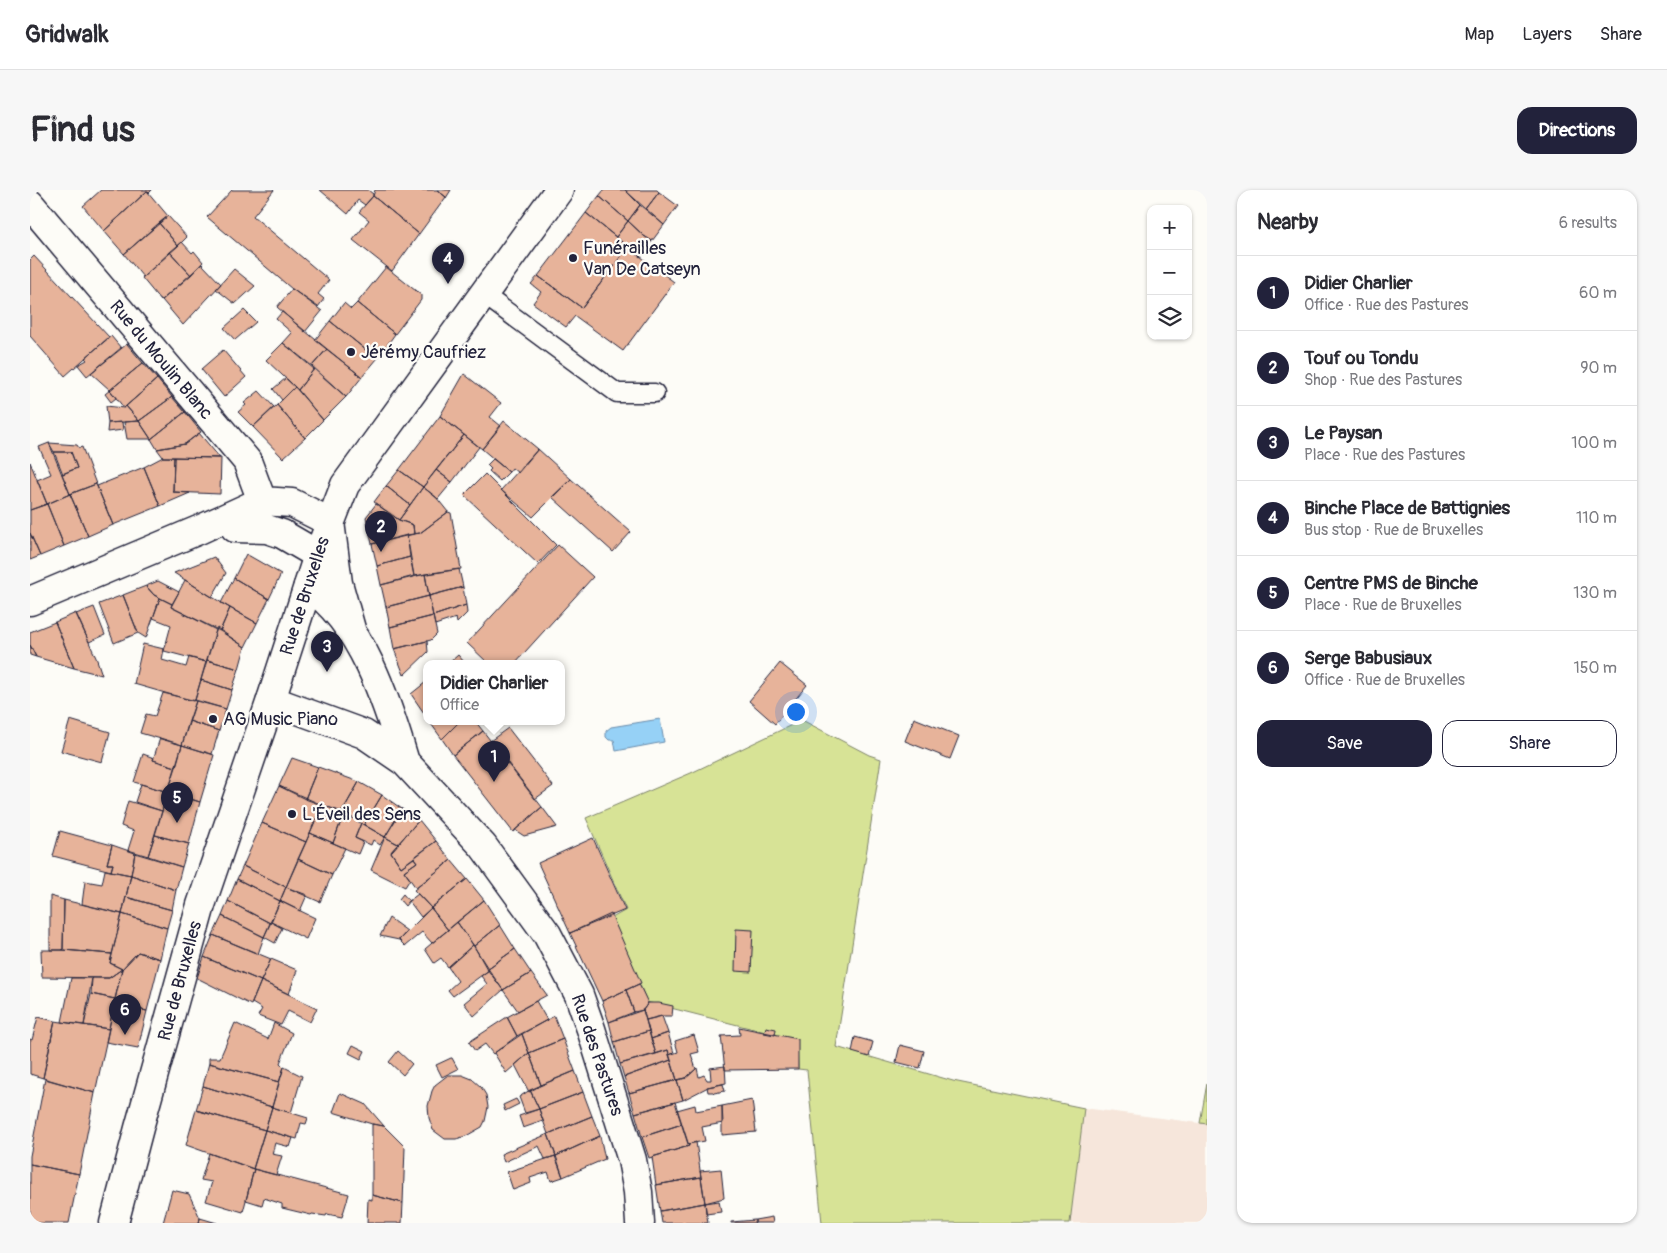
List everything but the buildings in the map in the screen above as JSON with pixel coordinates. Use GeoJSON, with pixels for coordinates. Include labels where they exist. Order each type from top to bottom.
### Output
{"type":"FeatureCollection","features":[{"type":"Feature","properties":{"kind":"street","name":"Rue de Bruxelles"},"geometry":{"type":"LineString","coordinates":[[114,1223],[202,905],[330,522],[346,485],[559,190]]}},
{"type":"Feature","properties":{"kind":"street","name":"Rue du Moulin Blanc"},"geometry":{"type":"LineString","coordinates":[[30,204],[247,461],[262,501]]}},
{"type":"Feature","properties":{"kind":"street"},"geometry":{"type":"LineString","coordinates":[[30,601],[201,529],[262,501],[292,503],[330,522]]}},
{"type":"Feature","properties":{"kind":"street"},"geometry":{"type":"LineString","coordinates":[[253,528],[262,501]]}},
{"type":"Feature","properties":{"kind":"street","name":"Rue des Pastures"},"geometry":{"type":"LineString","coordinates":[[330,522],[338,583],[351,629],[372,670],[391,715],[405,762]]}},
{"type":"Feature","properties":{"kind":"street"},"geometry":{"type":"LineString","coordinates":[[201,529],[267,529],[282,534],[318,555]]}},
{"type":"Feature","properties":{"kind":"street","name":"Rue des Pastures"},"geometry":{"type":"LineString","coordinates":[[308,586],[327,600],[351,629]]}},
{"type":"Feature","properties":{"kind":"street","name":"Rue des Pastures"},"geometry":{"type":"LineString","coordinates":[[271,700],[364,734],[405,762],[483,846],[547,934],[578,995],[592,1029],[632,1160],[638,1192],[640,1223]]}},
{"type":"Feature","properties":{"kind":"lane"},"geometry":{"type":"LineString","coordinates":[[484,294],[617,393],[655,393]]}},
{"type":"Feature","properties":{"kind":"shaded area"},"geometry":{"type":"Polygon","coordinates":[[[1084,1108],[1207,1124],[1207,1223],[1070,1223],[1084,1108]]]}},
{"type":"Feature","properties":{"kind":"green space"},"geometry":{"type":"Polygon","coordinates":[[[802,720],[869,755],[881,759],[836,1047],[953,1081],[1084,1108],[1070,1223],[822,1223],[807,1070],[798,1069],[797,1040],[647,1002],[612,918],[626,910],[586,818],[691,773],[802,720]]]}},
{"type":"Feature","properties":{"kind":"green space"},"geometry":{"type":"Polygon","coordinates":[[[1207,1083],[1207,1124],[1200,1123],[1207,1083]]]}},
{"type":"Feature","properties":{"kind":"water"},"geometry":{"type":"Polygon","coordinates":[[[660,719],[664,742],[616,751],[614,740],[609,740],[606,737],[606,731],[611,727],[660,719]]]}},
{"type":"Feature","properties":{"kind":"place","name":"Funérailles Van De Catseyn"},"geometry":{"type":"Point","coordinates":[573,258]}},
{"type":"Feature","properties":{"kind":"place","name":"Binche Place de Battignies"},"geometry":{"type":"Point","coordinates":[448,284]}},
{"type":"Feature","properties":{"kind":"place","name":"Jérémy Caufriez"},"geometry":{"type":"Point","coordinates":[351,352]}},
{"type":"Feature","properties":{"kind":"place","name":"Touf ou Tondu"},"geometry":{"type":"Point","coordinates":[381,552]}},
{"type":"Feature","properties":{"kind":"place","name":"Le Paysan"},"geometry":{"type":"Point","coordinates":[327,672]}},
{"type":"Feature","properties":{"kind":"place","name":"AG Music Piano"},"geometry":{"type":"Point","coordinates":[213,719]}},
{"type":"Feature","properties":{"kind":"place","name":"Didier Charlier"},"geometry":{"type":"Point","coordinates":[494,782]}},
{"type":"Feature","properties":{"kind":"place","name":"L'Éveil des Sens"},"geometry":{"type":"Point","coordinates":[292,814]}},
{"type":"Feature","properties":{"kind":"place","name":"Centre PMS de Binche"},"geometry":{"type":"Point","coordinates":[177,823]}},
{"type":"Feature","properties":{"kind":"place","name":"Serge Babusiaux"},"geometry":{"type":"Point","coordinates":[125,1035]}}]}
